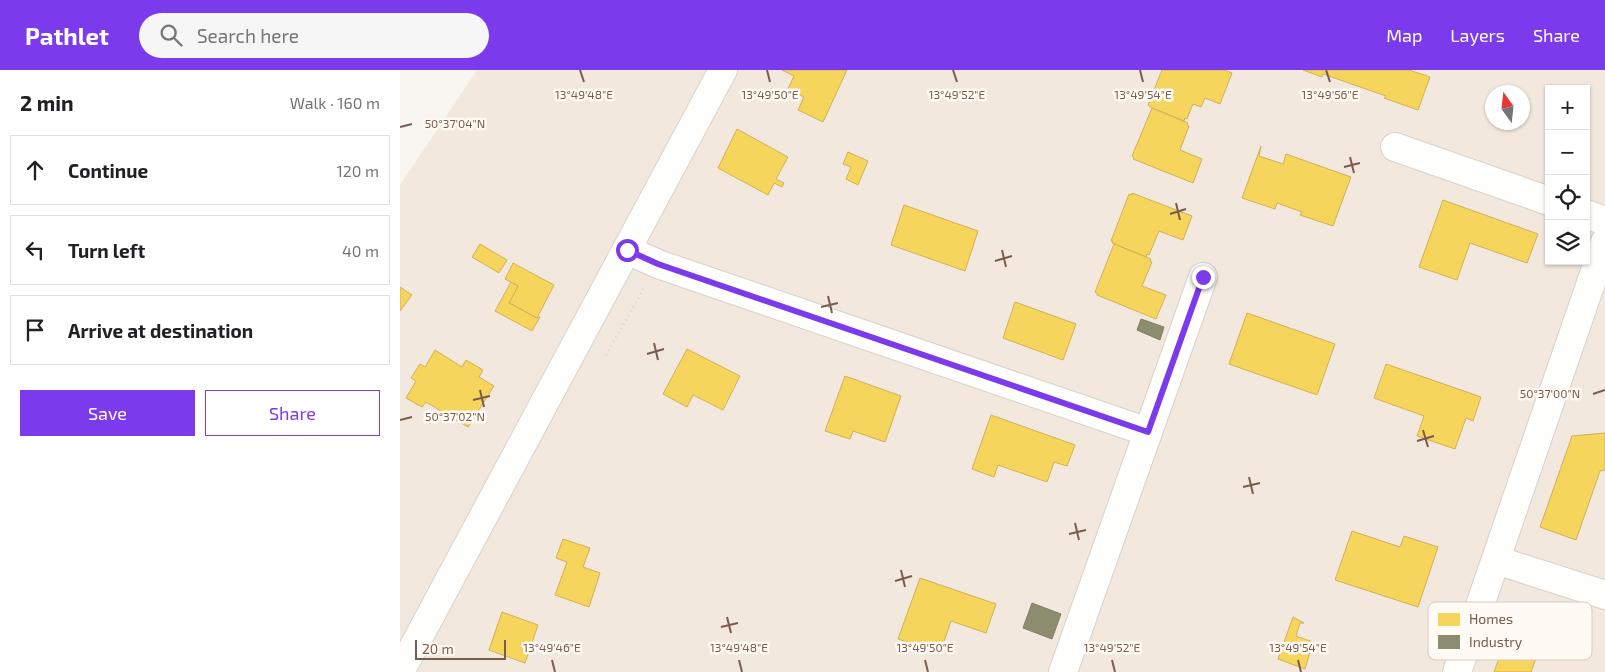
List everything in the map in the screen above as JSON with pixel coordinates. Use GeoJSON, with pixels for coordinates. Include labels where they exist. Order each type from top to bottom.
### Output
{"type":"FeatureCollection","features":[{"type":"Feature","properties":{"kind":"street"},"geometry":{"type":"LineString","coordinates":[[400,672],[723,70]]}},
{"type":"Feature","properties":{"kind":"street"},"geometry":{"type":"LineString","coordinates":[[1395,147],[1545,200]]}},
{"type":"Feature","properties":{"kind":"street"},"geometry":{"type":"LineString","coordinates":[[1590,215],[1605,221]]}},
{"type":"Feature","properties":{"kind":"street"},"geometry":{"type":"LineString","coordinates":[[1481,602],[1605,242]]}},
{"type":"Feature","properties":{"kind":"street"},"geometry":{"type":"LineString","coordinates":[[627,250],[658,264],[1148,432]]}},
{"type":"Feature","properties":{"kind":"street"},"geometry":{"type":"LineString","coordinates":[[1063,672],[1203,277]]}},
{"type":"Feature","properties":{"kind":"street"},"geometry":{"type":"LineString","coordinates":[[1496,560],[1605,595]]}},
{"type":"Feature","properties":{"kind":"street"},"geometry":{"type":"LineString","coordinates":[[1457,672],[1461,660]]}},
{"type":"Feature","properties":{"kind":"shaded area"},"geometry":{"type":"Polygon","coordinates":[[[477,70],[1605,70],[1605,672],[400,672],[400,185],[477,70]]]}},
{"type":"Feature","properties":{"kind":"building: Homes"},"geometry":{"type":"Polygon","coordinates":[[[782,70],[847,70],[823,122],[798,110],[804,97],[788,89],[794,76],[782,70]]]}},
{"type":"Feature","properties":{"kind":"building: Homes"},"geometry":{"type":"Polygon","coordinates":[[[1162,70],[1225,70],[1232,73],[1220,104],[1205,98],[1201,107],[1193,104],[1187,119],[1185,118],[1184,121],[1148,105],[1162,70]]]}},
{"type":"Feature","properties":{"kind":"building: Homes"},"geometry":{"type":"Polygon","coordinates":[[[1303,70],[1409,70],[1430,77],[1418,110],[1384,98],[1386,96],[1323,74],[1322,77],[1303,70]]]}},
{"type":"Feature","properties":{"kind":"building: Homes"},"geometry":{"type":"Polygon","coordinates":[[[1152,108],[1188,123],[1187,125],[1189,126],[1180,150],[1202,159],[1193,183],[1133,159],[1132,156],[1152,108]]]}},
{"type":"Feature","properties":{"kind":"building: Homes"},"geometry":{"type":"Polygon","coordinates":[[[737,129],[788,157],[776,179],[784,183],[782,187],[774,183],[768,195],[718,168],[737,129]]]}},
{"type":"Feature","properties":{"kind":"building: Homes"},"geometry":{"type":"Polygon","coordinates":[[[1261,146],[1259,156],[1283,164],[1286,154],[1351,177],[1333,226],[1300,215],[1302,212],[1277,203],[1275,209],[1242,198],[1261,146]]]}},
{"type":"Feature","properties":{"kind":"building: Homes"},"geometry":{"type":"Polygon","coordinates":[[[848,152],[868,161],[858,185],[846,179],[851,167],[843,164],[848,152]]]}},
{"type":"Feature","properties":{"kind":"building: Homes"},"geometry":{"type":"Polygon","coordinates":[[[1132,193],[1192,216],[1183,240],[1159,231],[1149,255],[1147,254],[1146,257],[1112,243],[1113,241],[1111,241],[1129,194],[1132,195],[1132,193]]]}},
{"type":"Feature","properties":{"kind":"building: Homes"},"geometry":{"type":"Polygon","coordinates":[[[1443,200],[1538,234],[1527,263],[1470,243],[1457,280],[1419,267],[1443,200]]]}},
{"type":"Feature","properties":{"kind":"building: Homes"},"geometry":{"type":"Polygon","coordinates":[[[904,205],[978,231],[965,271],[891,245],[904,205]]]}},
{"type":"Feature","properties":{"kind":"building: Homes"},"geometry":{"type":"Polygon","coordinates":[[[480,244],[507,260],[499,273],[472,257],[480,244]]]}},
{"type":"Feature","properties":{"kind":"building: Homes"},"geometry":{"type":"Polygon","coordinates":[[[1114,244],[1151,259],[1150,261],[1152,262],[1142,286],[1166,295],[1156,319],[1097,295],[1095,292],[1114,244]]]}},
{"type":"Feature","properties":{"kind":"building: Homes"},"geometry":{"type":"Polygon","coordinates":[[[513,263],[554,285],[537,318],[509,303],[518,286],[505,279],[513,263]]]}},
{"type":"Feature","properties":{"kind":"building: Homes"},"geometry":{"type":"Polygon","coordinates":[[[511,282],[518,286],[509,303],[537,318],[540,317],[532,331],[495,311],[511,282]]]}},
{"type":"Feature","properties":{"kind":"building: Homes"},"geometry":{"type":"Polygon","coordinates":[[[400,287],[412,295],[400,311],[400,287]]]}},
{"type":"Feature","properties":{"kind":"building: Homes"},"geometry":{"type":"Polygon","coordinates":[[[1015,302],[1076,324],[1063,360],[1003,338],[1015,302]]]}},
{"type":"Feature","properties":{"kind":"building: Homes"},"geometry":{"type":"Polygon","coordinates":[[[1247,313],[1335,344],[1317,395],[1229,364],[1247,313]]]}},
{"type":"Feature","properties":{"kind":"building: Homes"},"geometry":{"type":"Polygon","coordinates":[[[687,349],[740,376],[723,410],[693,395],[687,407],[663,394],[687,349]]]}},
{"type":"Feature","properties":{"kind":"building: Homes"},"geometry":{"type":"Polygon","coordinates":[[[435,350],[462,367],[466,360],[483,370],[479,377],[494,386],[468,427],[426,402],[422,407],[406,398],[416,381],[411,378],[420,364],[425,367],[435,350]]]}},
{"type":"Feature","properties":{"kind":"building: Homes"},"geometry":{"type":"Polygon","coordinates":[[[1386,364],[1481,397],[1473,421],[1466,418],[1455,449],[1417,436],[1424,416],[1374,398],[1386,364]]]}},
{"type":"Feature","properties":{"kind":"building: Homes"},"geometry":{"type":"Polygon","coordinates":[[[845,376],[901,396],[885,442],[853,431],[850,439],[825,431],[845,376]]]}},
{"type":"Feature","properties":{"kind":"building: Homes"},"geometry":{"type":"Polygon","coordinates":[[[991,415],[1075,445],[1067,466],[1054,462],[1047,482],[998,465],[994,477],[972,469],[991,415]]]}},
{"type":"Feature","properties":{"kind":"building: Homes"},"geometry":{"type":"Polygon","coordinates":[[[1605,433],[1605,470],[1600,471],[1576,540],[1540,527],[1572,436],[1605,433]]]}},
{"type":"Feature","properties":{"kind":"building: Homes"},"geometry":{"type":"Polygon","coordinates":[[[1352,531],[1400,547],[1404,536],[1438,547],[1418,607],[1335,580],[1352,531]]]}},
{"type":"Feature","properties":{"kind":"building: Homes"},"geometry":{"type":"Polygon","coordinates":[[[563,539],[590,548],[583,567],[600,573],[589,607],[555,595],[567,562],[556,558],[563,539]]]}},
{"type":"Feature","properties":{"kind":"building: Homes"},"geometry":{"type":"Polygon","coordinates":[[[920,578],[996,604],[986,633],[951,621],[940,653],[898,639],[920,578]]]}},
{"type":"Feature","properties":{"kind":"building: Homes"},"geometry":{"type":"Polygon","coordinates":[[[502,612],[538,625],[525,663],[489,650],[502,612]]]}},
{"type":"Feature","properties":{"kind":"building: Homes"},"geometry":{"type":"Polygon","coordinates":[[[1293,617],[1304,623],[1300,623],[1296,636],[1313,642],[1305,669],[1278,659],[1293,617]]]}},
{"type":"Feature","properties":{"kind":"building: Homes"},"geometry":{"type":"Polygon","coordinates":[[[1498,660],[1535,660],[1531,672],[1494,672],[1498,660]]]}},
{"type":"Feature","properties":{"kind":"building: Industry"},"geometry":{"type":"Polygon","coordinates":[[[1141,319],[1164,327],[1160,340],[1137,330],[1141,319]]]}},
{"type":"Feature","properties":{"kind":"building: Industry"},"geometry":{"type":"Polygon","coordinates":[[[1032,603],[1061,614],[1052,639],[1023,628],[1032,603]]]}},
{"type":"Feature","properties":{"kind":"route"},"geometry":{"type":"LineString","coordinates":[[627,250],[658,264],[1148,432],[1203,277]]}}]}
